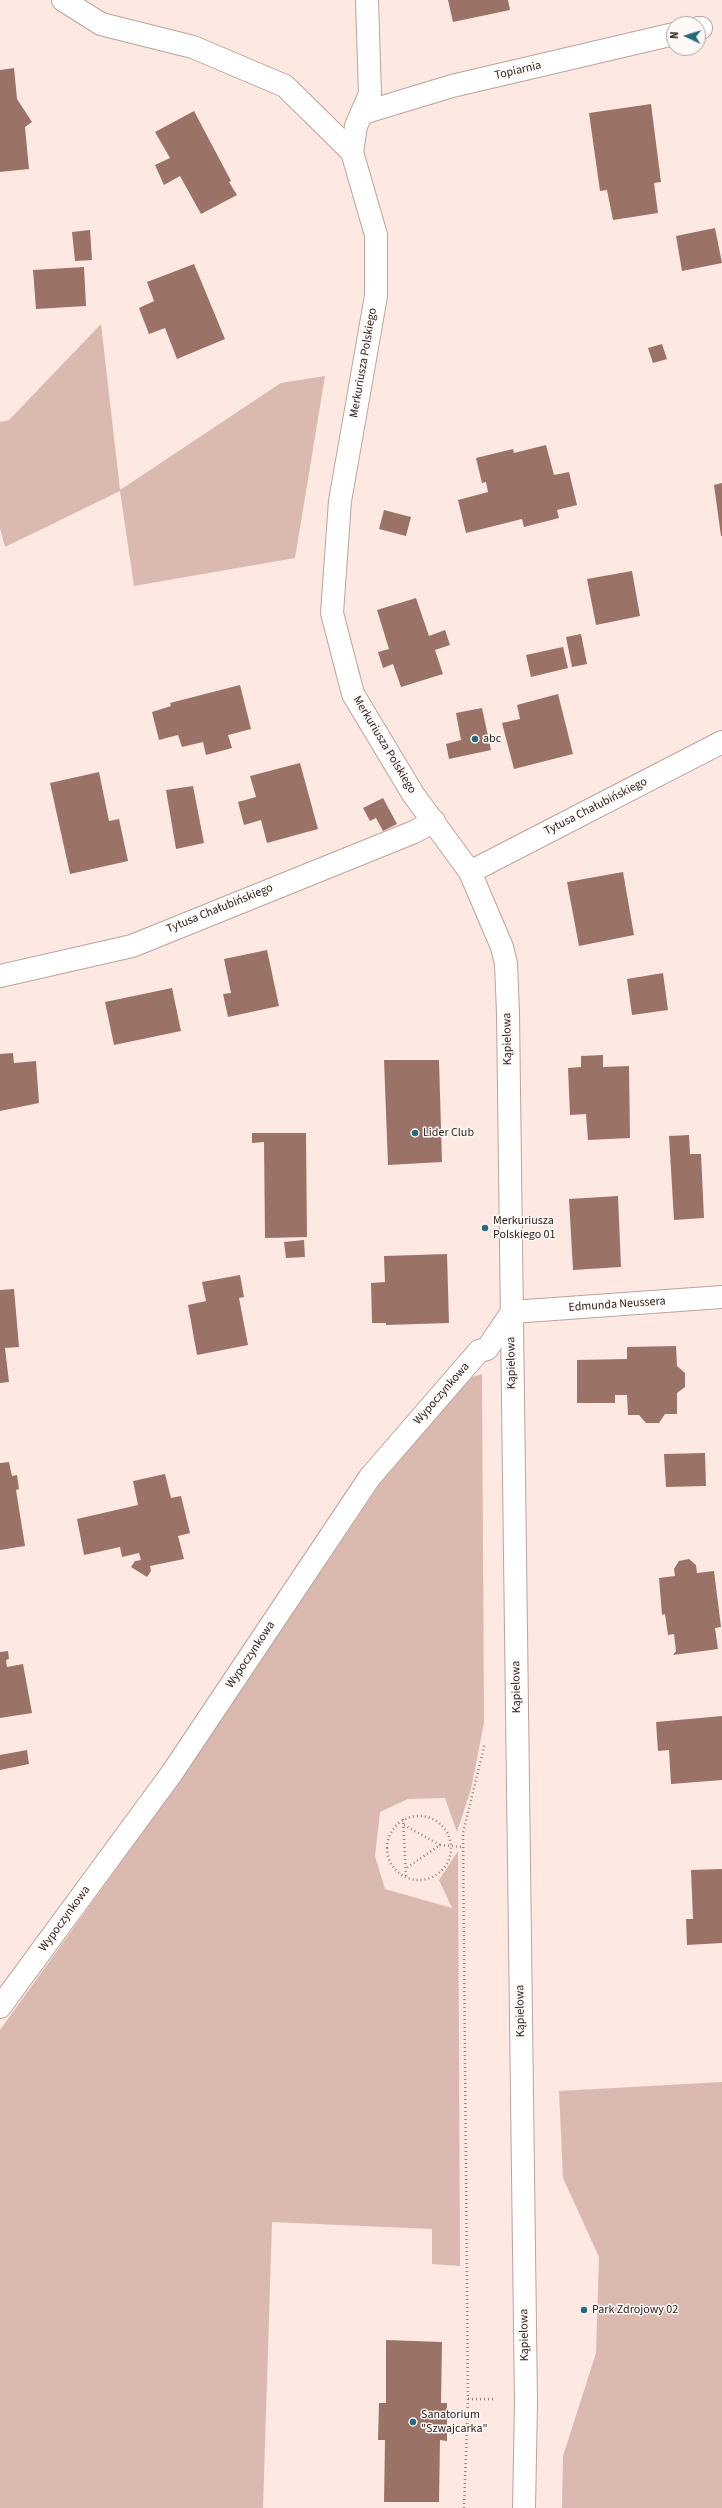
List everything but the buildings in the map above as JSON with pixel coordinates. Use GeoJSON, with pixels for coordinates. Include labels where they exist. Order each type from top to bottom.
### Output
{"type":"FeatureCollection","features":[{"type":"Feature","properties":{"kind":"street","name":"Merkuriusza Polskiego"},"geometry":{"type":"LineString","coordinates":[[63,0],[101,24],[193,46],[285,86],[352,152],[376,235],[376,296],[340,501],[332,613],[353,694],[413,794],[470,872]]}},
{"type":"Feature","properties":{"kind":"street"},"geometry":{"type":"LineString","coordinates":[[352,152],[356,126],[363,113],[370,94],[367,0]]}},
{"type":"Feature","properties":{"kind":"street","name":"Topiarnia"},"geometry":{"type":"LineString","coordinates":[[363,113],[452,86],[666,36]]}},
{"type":"Feature","properties":{"kind":"street","name":"Tytusa Chałubińskiego"},"geometry":{"type":"LineString","coordinates":[[470,872],[722,742]]}},
{"type":"Feature","properties":{"kind":"street","name":"Tytusa Chałubińskiego"},"geometry":{"type":"LineString","coordinates":[[0,976],[132,946],[414,832],[434,821]]}},
{"type":"Feature","properties":{"kind":"street","name":"Kąpielowa"},"geometry":{"type":"LineString","coordinates":[[470,872],[502,947],[506,964],[508,1013],[526,2403],[524,2508]]}},
{"type":"Feature","properties":{"kind":"street","name":"Edmunda Neussera"},"geometry":{"type":"LineString","coordinates":[[512,1312],[722,1297]]}},
{"type":"Feature","properties":{"kind":"street","name":"Wypoczynkowa"},"geometry":{"type":"LineString","coordinates":[[0,2007],[172,1774],[370,1477],[479,1351],[487,1349],[512,1312]]}},
{"type":"Feature","properties":{"kind":"path"},"geometry":{"type":"LineString","coordinates":[[464,2508],[468,2399],[463,1833],[486,1736]]}},
{"type":"Feature","properties":{"kind":"path"},"geometry":{"type":"LineString","coordinates":[[417,1815],[430,1817],[441,1824],[449,1835],[451,1846],[449,1861],[441,1872],[430,1879],[417,1880],[406,1877],[394,1870],[388,1859],[386,1848],[388,1836],[394,1826],[403,1819],[417,1815]]}},
{"type":"Feature","properties":{"kind":"path"},"geometry":{"type":"LineString","coordinates":[[403,1819],[406,1877]]}},
{"type":"Feature","properties":{"kind":"path"},"geometry":{"type":"LineString","coordinates":[[404,1825],[440,1845],[463,1847]]}},
{"type":"Feature","properties":{"kind":"path"},"geometry":{"type":"LineString","coordinates":[[405,1869],[440,1845]]}},
{"type":"Feature","properties":{"kind":"path"},"geometry":{"type":"LineString","coordinates":[[468,2399],[503,2399]]}},
{"type":"Feature","properties":{"kind":"shaded area"},"geometry":{"type":"Polygon","coordinates":[[[101,324],[120,490],[281,383],[325,376],[295,558],[134,586],[120,491],[5,547],[0,528],[0,422],[9,420],[101,324]]]}},
{"type":"Feature","properties":{"kind":"shaded area"},"geometry":{"type":"Polygon","coordinates":[[[482,1374],[484,1723],[471,1789],[457,1832],[445,1798],[408,1799],[380,1812],[375,1856],[385,1889],[452,1908],[439,1880],[458,1851],[460,2266],[432,2264],[432,2229],[272,2222],[263,2508],[0,2508],[0,2030],[176,1786],[388,1472],[462,1380],[482,1374]]]}},
{"type":"Feature","properties":{"kind":"shaded area"},"geometry":{"type":"Polygon","coordinates":[[[722,2082],[722,2508],[562,2508],[563,2456],[596,2353],[599,2257],[563,2178],[559,2091],[722,2082]]]}},
{"type":"Feature","properties":{"kind":"place","name":"abc"},"geometry":{"type":"Point","coordinates":[475,739]}},
{"type":"Feature","properties":{"kind":"place","name":"Lider Club"},"geometry":{"type":"Point","coordinates":[415,1133]}},
{"type":"Feature","properties":{"kind":"place","name":"Merkuriusza Polskiego 01"},"geometry":{"type":"Point","coordinates":[485,1228]}},
{"type":"Feature","properties":{"kind":"place","name":"Park Zdrojowy 02"},"geometry":{"type":"Point","coordinates":[584,2310]}},
{"type":"Feature","properties":{"kind":"place","name":"Sanatorium \"Szwajcarka\""},"geometry":{"type":"Point","coordinates":[413,2422]}}]}
